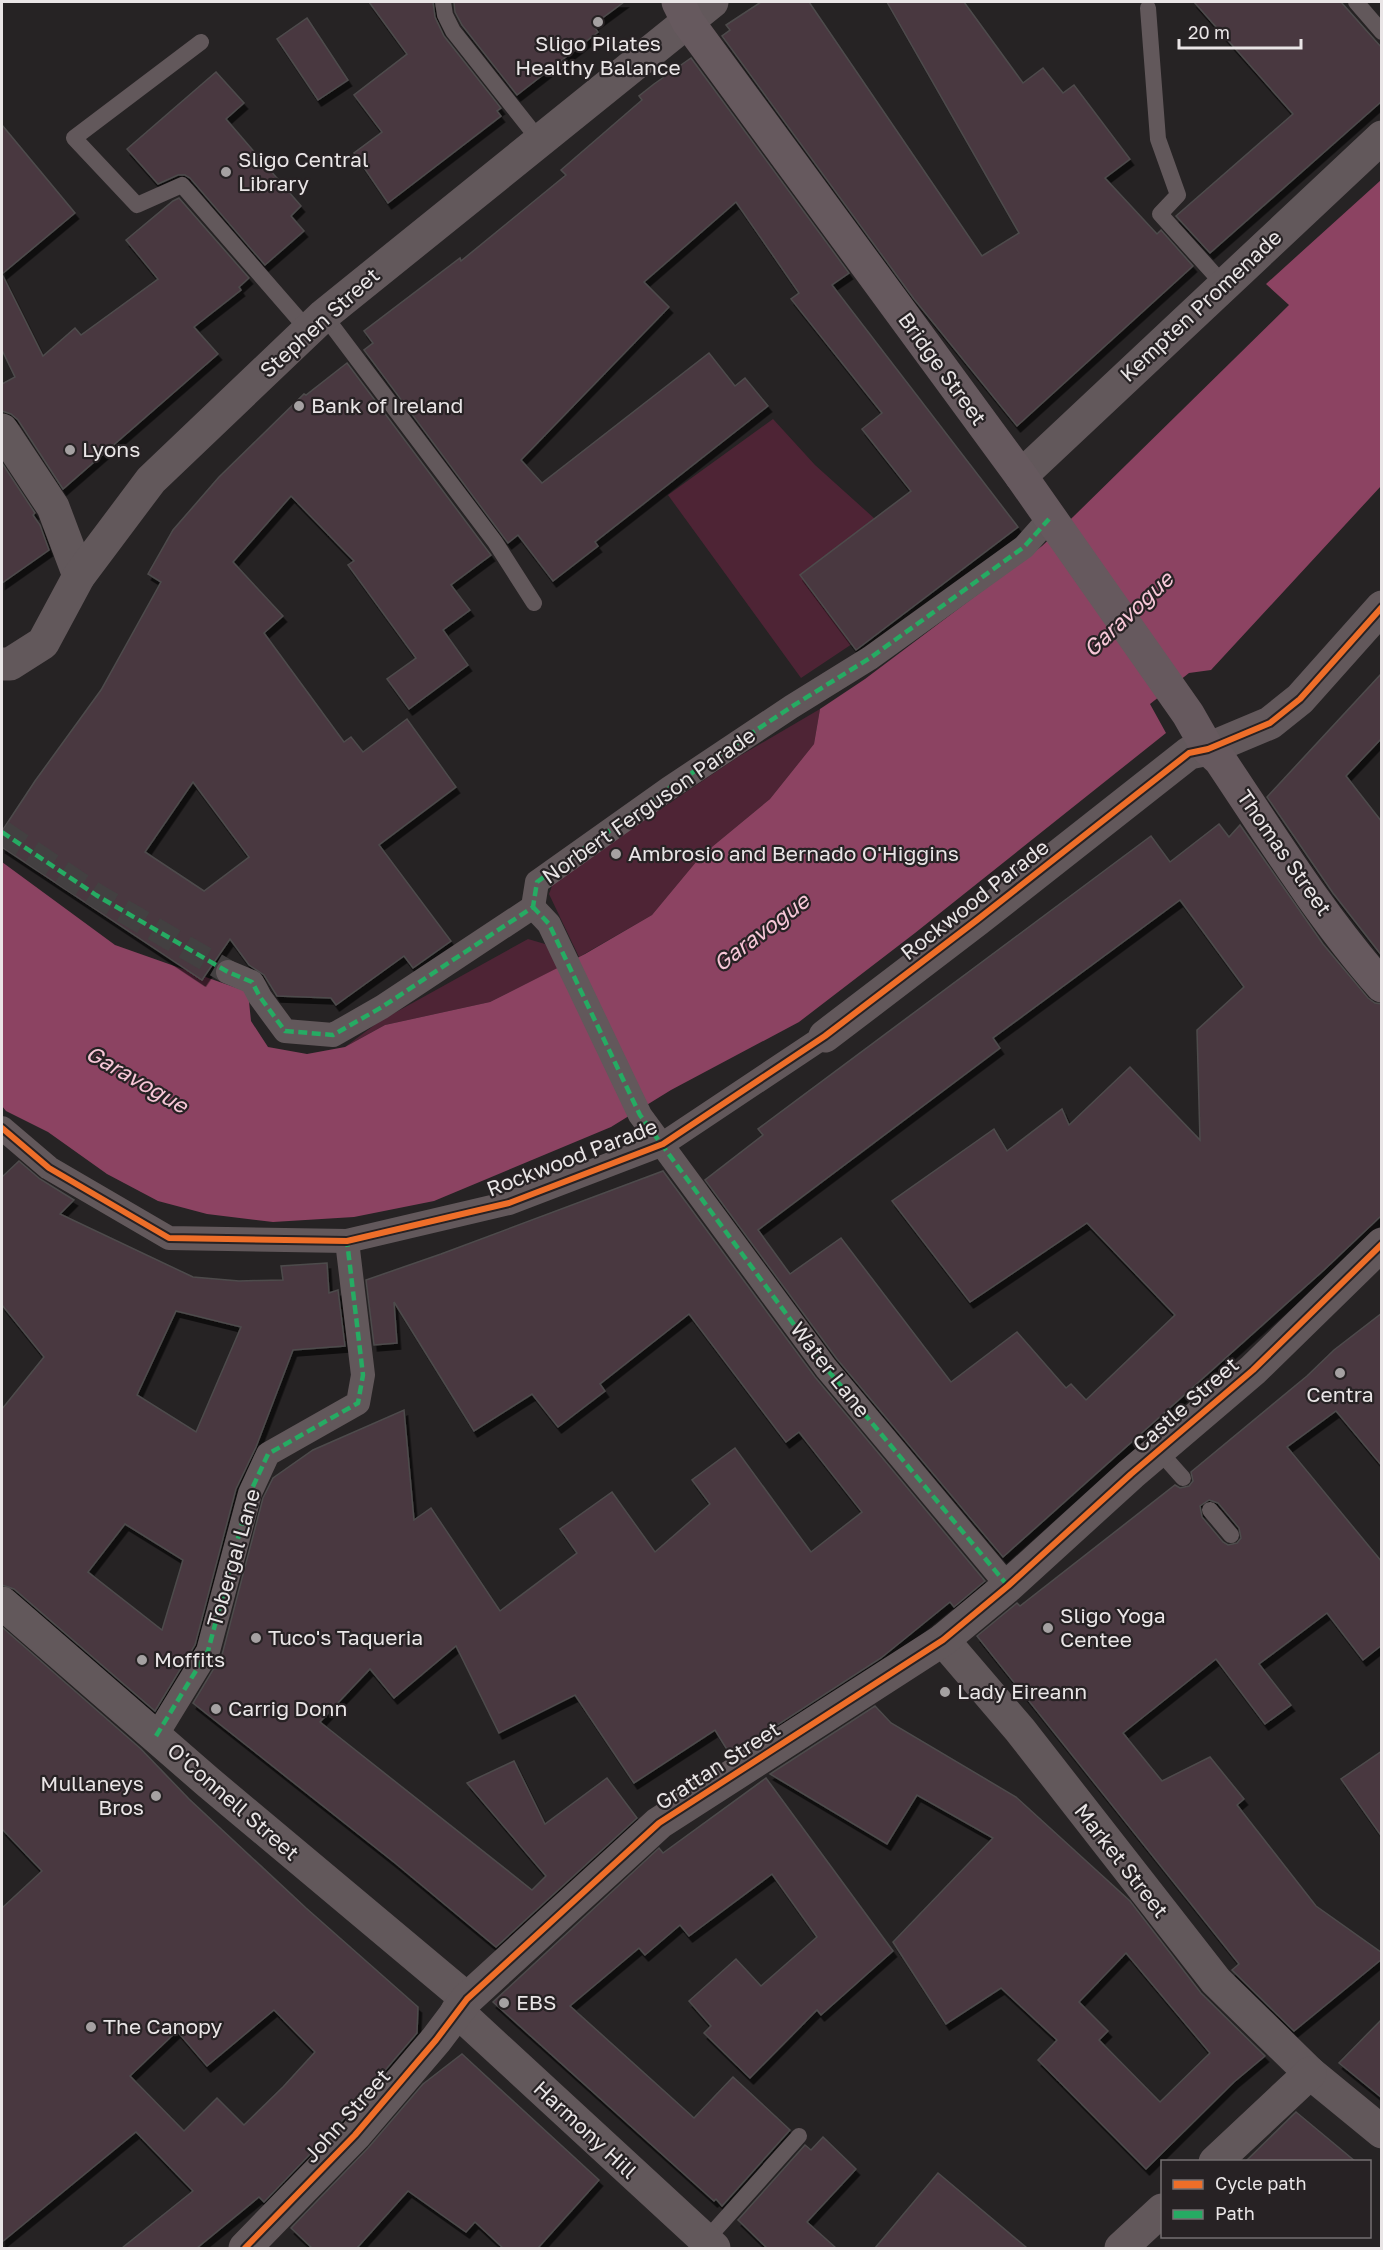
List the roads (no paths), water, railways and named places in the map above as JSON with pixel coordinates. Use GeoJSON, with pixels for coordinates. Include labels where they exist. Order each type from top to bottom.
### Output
{"type":"FeatureCollection","features":[{"type":"Feature","properties":{"kind":"main road","name":"Bridge Street"},"geometry":{"type":"LineString","coordinates":[[693,8],[1191,718]]}},
{"type":"Feature","properties":{"kind":"main road","name":"Thomas Street"},"geometry":{"type":"LineString","coordinates":[[1191,718],[1208,749],[1220,760],[1288,862],[1364,966],[1382,986]]}},
{"type":"Feature","properties":{"kind":"street","name":"Stephen Street"},"geometry":{"type":"LineString","coordinates":[[2,664],[10,664],[43,643],[79,576],[151,480],[316,322],[540,141],[693,8]]}},
{"type":"Feature","properties":{"kind":"street","name":"Kempten Promenade"},"geometry":{"type":"LineString","coordinates":[[1021,476],[1382,136]]}},
{"type":"Feature","properties":{"kind":"street"},"geometry":{"type":"LineString","coordinates":[[2,430],[52,507],[79,576]]}},
{"type":"Feature","properties":{"kind":"street","name":"Norbert Ferguson Parade"},"geometry":{"type":"LineString","coordinates":[[228,972],[252,982],[285,1031],[333,1035],[541,916],[537,882],[668,789],[791,706],[870,658],[1024,547],[1052,521]]}},
{"type":"Feature","properties":{"kind":"street","name":"Rockwood Parade"},"geometry":{"type":"LineString","coordinates":[[2,1128],[49,1168],[169,1238],[347,1241],[509,1203],[663,1144],[825,1036],[1189,753],[1208,749],[1270,723],[1300,699],[1382,607]]}},
{"type":"Feature","properties":{"kind":"street","name":"Water Lane"},"geometry":{"type":"LineString","coordinates":[[541,916],[640,1115],[826,1368],[1008,1586]]}},
{"type":"Feature","properties":{"kind":"street","name":"Tobergal Lane"},"geometry":{"type":"LineString","coordinates":[[156,1736],[208,1651],[250,1493],[268,1454],[358,1403],[363,1375],[347,1241]]}},
{"type":"Feature","properties":{"kind":"street","name":"Castle Street"},"geometry":{"type":"LineString","coordinates":[[1008,1586],[1158,1450],[1253,1370],[1382,1244]]}},
{"type":"Feature","properties":{"kind":"street","name":"Grattan Street"},"geometry":{"type":"LineString","coordinates":[[462,2005],[659,1822],[943,1640],[1008,1586]]}},
{"type":"Feature","properties":{"kind":"street","name":"O'Connell Street"},"geometry":{"type":"LineString","coordinates":[[2,1603],[462,2005]]}},
{"type":"Feature","properties":{"kind":"street","name":"Market Street"},"geometry":{"type":"LineString","coordinates":[[943,1640],[1020,1730],[1216,1981],[1310,2073],[1382,2132]]}},
{"type":"Feature","properties":{"kind":"street","name":"Harmony Hill"},"geometry":{"type":"LineString","coordinates":[[462,2005],[710,2244]]}},
{"type":"Feature","properties":{"kind":"street","name":"John Street"},"geometry":{"type":"LineString","coordinates":[[245,2248],[355,2135],[436,2040],[462,2005]]}},
{"type":"Feature","properties":{"kind":"street"},"geometry":{"type":"LineString","coordinates":[[1217,2160],[1310,2073]]}},
{"type":"Feature","properties":{"kind":"street"},"geometry":{"type":"LineString","coordinates":[[1121,2248],[1161,2211]]}},
{"type":"Feature","properties":{"kind":"lane"},"geometry":{"type":"LineString","coordinates":[[443,2],[445,15],[453,31],[540,141]]}},
{"type":"Feature","properties":{"kind":"lane"},"geometry":{"type":"LineString","coordinates":[[1356,2],[1382,32]]}},
{"type":"Feature","properties":{"kind":"lane"},"geometry":{"type":"LineString","coordinates":[[1148,8],[1158,139],[1178,195],[1160,214],[1224,285]]}},
{"type":"Feature","properties":{"kind":"lane"},"geometry":{"type":"LineString","coordinates":[[201,42],[74,138],[137,206],[182,185],[316,322],[495,542],[534,603]]}},
{"type":"Feature","properties":{"kind":"lane"},"geometry":{"type":"LineString","coordinates":[[1158,1450],[1183,1478]]}},
{"type":"Feature","properties":{"kind":"lane"},"geometry":{"type":"LineString","coordinates":[[1210,1510],[1231,1535]]}},
{"type":"Feature","properties":{"kind":"lane"},"geometry":{"type":"LineString","coordinates":[[710,2244],[799,2136]]}},
{"type":"Feature","properties":{"kind":"water","name":"Garavogue"},"geometry":{"type":"Polygon","coordinates":[[[1381,180],[1381,486],[1211,670],[1189,673],[1150,704],[1166,733],[915,933],[799,1022],[671,1090],[611,1127],[434,1201],[354,1217],[273,1222],[207,1214],[158,1201],[107,1174],[48,1132],[6,1111],[2,1106],[2,862],[115,945],[248,992],[251,1021],[268,1047],[307,1054],[345,1047],[385,1025],[490,1002],[585,954],[652,915],[701,856],[770,799],[814,744],[820,709],[865,679],[1042,546],[1074,516],[1289,305],[1266,284],[1381,180]]]}},
{"type":"Feature","properties":{"kind":"tunnel"},"geometry":{"type":"LineString","coordinates":[[2,832],[96,895],[228,972]]}},
{"type":"Feature","properties":{"kind":"place","name":"Sligo Pilates Healthy Balance"},"geometry":{"type":"Point","coordinates":[598,22]}},
{"type":"Feature","properties":{"kind":"place","name":"Sligo Central Library"},"geometry":{"type":"Point","coordinates":[226,172]}},
{"type":"Feature","properties":{"kind":"place","name":"Bank of Ireland"},"geometry":{"type":"Point","coordinates":[299,406]}},
{"type":"Feature","properties":{"kind":"place","name":"Lyons"},"geometry":{"type":"Point","coordinates":[70,450]}},
{"type":"Feature","properties":{"kind":"place","name":"Ambrosio and Bernado O'Higgins"},"geometry":{"type":"Point","coordinates":[616,854]}},
{"type":"Feature","properties":{"kind":"place","name":"Centra"},"geometry":{"type":"Point","coordinates":[1340,1373]}},
{"type":"Feature","properties":{"kind":"place","name":"Sligo Yoga Centee"},"geometry":{"type":"Point","coordinates":[1048,1628]}},
{"type":"Feature","properties":{"kind":"place","name":"Tuco's Taqueria"},"geometry":{"type":"Point","coordinates":[256,1638]}},
{"type":"Feature","properties":{"kind":"place","name":"Moffits"},"geometry":{"type":"Point","coordinates":[142,1660]}},
{"type":"Feature","properties":{"kind":"place","name":"Lady Eireann"},"geometry":{"type":"Point","coordinates":[945,1692]}},
{"type":"Feature","properties":{"kind":"place","name":"Carrig Donn"},"geometry":{"type":"Point","coordinates":[216,1709]}},
{"type":"Feature","properties":{"kind":"place","name":"Mullaneys Bros"},"geometry":{"type":"Point","coordinates":[156,1796]}},
{"type":"Feature","properties":{"kind":"place","name":"EBS"},"geometry":{"type":"Point","coordinates":[504,2003]}},
{"type":"Feature","properties":{"kind":"place","name":"The Canopy"},"geometry":{"type":"Point","coordinates":[91,2027]}}]}
